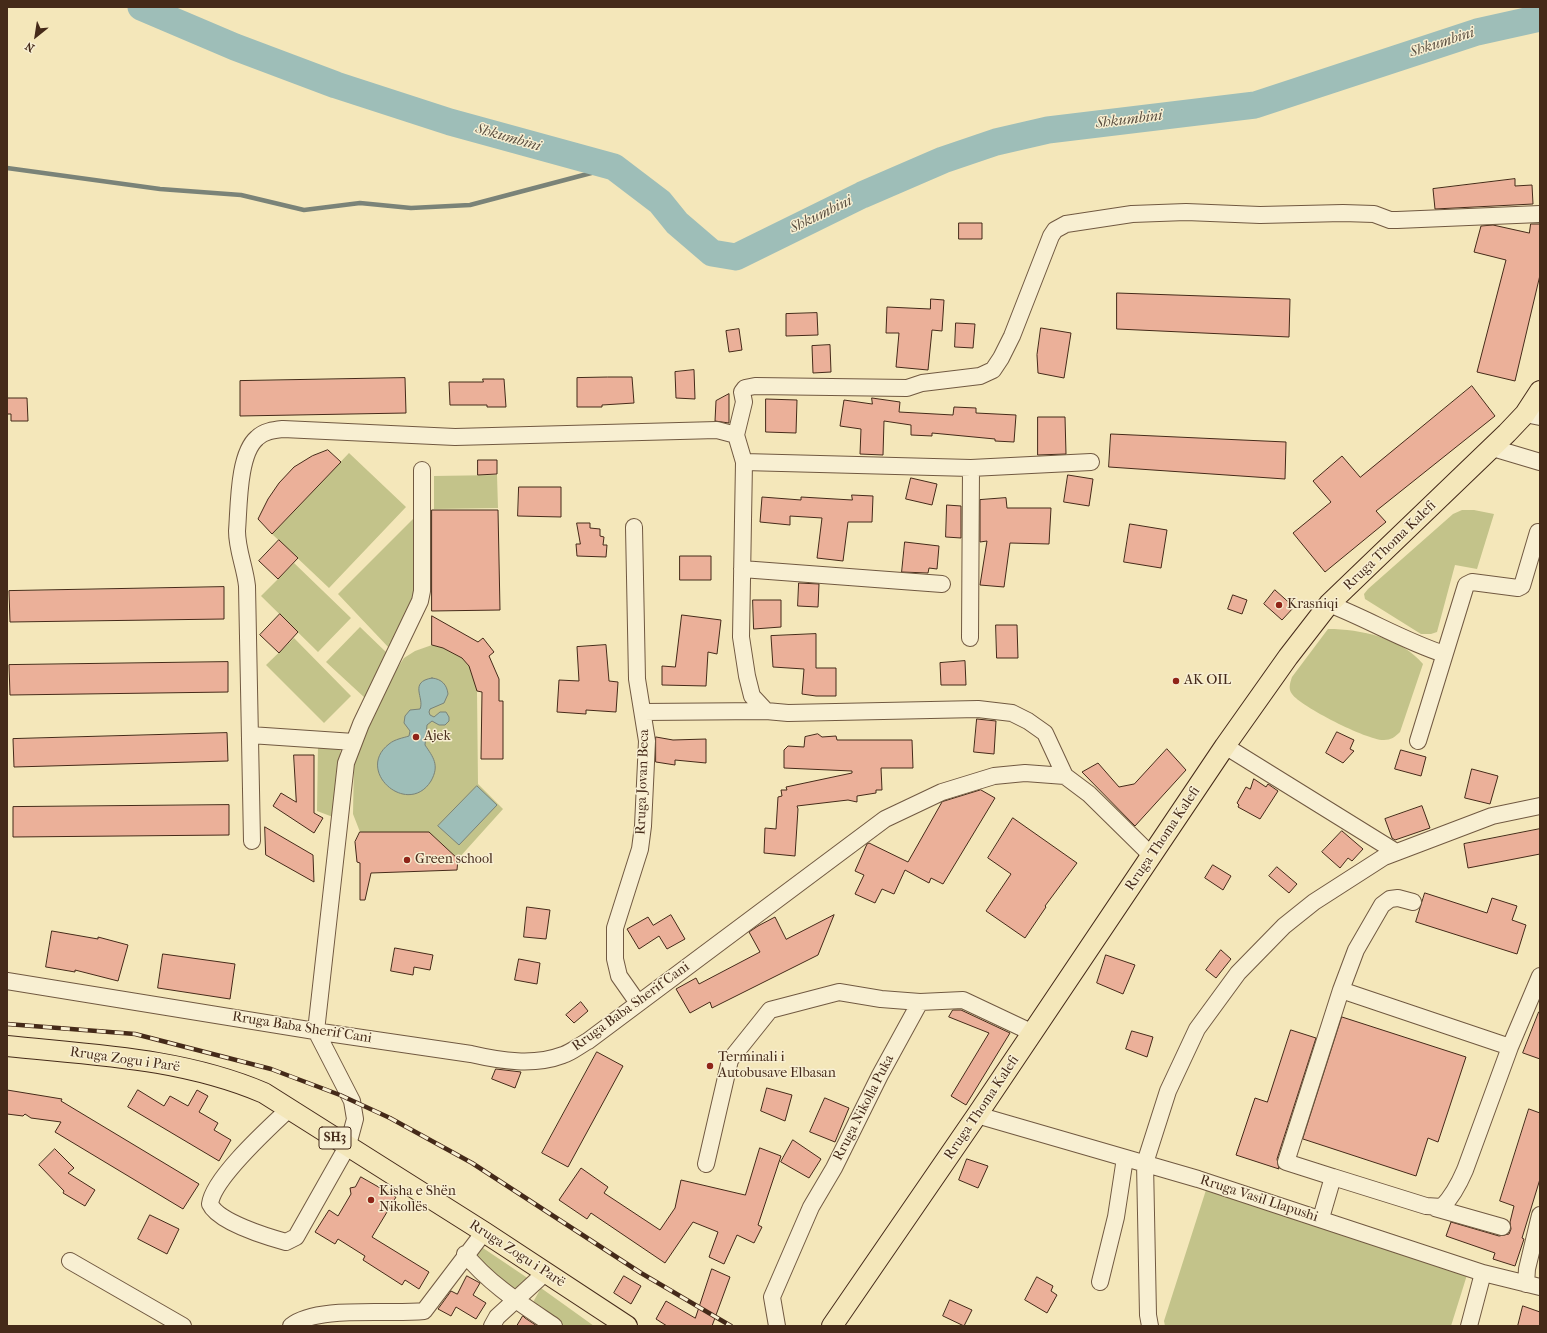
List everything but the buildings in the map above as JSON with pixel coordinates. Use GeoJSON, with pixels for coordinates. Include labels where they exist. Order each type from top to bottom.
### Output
{"type":"FeatureCollection","features":[{"type":"Feature","properties":{"kind":"main road","name":"Rruga Thoma Kalefi"},"geometry":{"type":"LineString","coordinates":[[832,1326],[1033,1033],[1225,746],[1288,657],[1329,604],[1493,448],[1532,415],[1540,390]]}},
{"type":"Feature","properties":{"kind":"main road","name":"Rruga Zogu i Parë"},"geometry":{"type":"LineString","coordinates":[[7,1046],[143,1059],[228,1079],[264,1093],[484,1232],[627,1326]]}},
{"type":"Feature","properties":{"kind":"street"},"geometry":{"type":"LineString","coordinates":[[766,711],[752,696],[744,660],[741,637],[744,462],[736,435],[744,402],[742,392],[749,386],[907,388],[922,383],[980,376],[988,373],[996,366],[1012,336],[1051,236],[1055,230],[1066,224],[1159,212],[1260,215],[1343,213],[1374,214],[1390,220],[1540,214]]}},
{"type":"Feature","properties":{"kind":"street"},"geometry":{"type":"LineString","coordinates":[[252,841],[247,586],[246,572],[237,542],[237,531],[245,458],[251,444],[259,436],[274,430],[283,429],[454,437],[717,430],[736,435]]}},
{"type":"Feature","properties":{"kind":"street"},"geometry":{"type":"LineString","coordinates":[[1493,448],[1540,462]]}},
{"type":"Feature","properties":{"kind":"street"},"geometry":{"type":"LineString","coordinates":[[744,462],[971,468],[1091,462]]}},
{"type":"Feature","properties":{"kind":"street"},"geometry":{"type":"LineString","coordinates":[[970,638],[971,468]]}},
{"type":"Feature","properties":{"kind":"street"},"geometry":{"type":"LineString","coordinates":[[289,1109],[255,1141],[220,1183],[211,1199],[210,1204],[221,1215],[251,1231],[286,1242],[296,1238],[348,1146],[355,1119],[352,1101],[316,1031],[346,763],[354,742],[420,601],[422,591],[422,470]]}},
{"type":"Feature","properties":{"kind":"street","name":"Rruga Jovan Beca"},"geometry":{"type":"LineString","coordinates":[[634,527],[637,679],[647,741],[643,826],[640,849],[615,928],[616,958],[619,976],[638,1003]]}},
{"type":"Feature","properties":{"kind":"street"},"geometry":{"type":"LineString","coordinates":[[1418,741],[1466,585],[1472,582],[1518,588],[1522,586],[1538,532]]}},
{"type":"Feature","properties":{"kind":"street"},"geometry":{"type":"LineString","coordinates":[[742,569],[942,584]]}},
{"type":"Feature","properties":{"kind":"street"},"geometry":{"type":"LineString","coordinates":[[1329,604],[1362,617],[1428,649],[1444,654]]}},
{"type":"Feature","properties":{"kind":"street"},"geometry":{"type":"LineString","coordinates":[[643,712],[766,711],[802,713],[978,709],[1012,713],[1028,721],[1044,733],[1065,776],[1089,794],[1151,855]]}},
{"type":"Feature","properties":{"kind":"street"},"geometry":{"type":"LineString","coordinates":[[250,735],[354,742]]}},
{"type":"Feature","properties":{"kind":"street"},"geometry":{"type":"LineString","coordinates":[[1225,746],[1396,852]]}},
{"type":"Feature","properties":{"kind":"street","name":"Rruga Baba Sherif Cani"},"geometry":{"type":"LineString","coordinates":[[7,981],[316,1031],[471,1054],[491,1059],[527,1062],[564,1055],[588,1041],[885,819],[942,792],[994,776],[1024,773],[1065,776]]}},
{"type":"Feature","properties":{"kind":"street"},"geometry":{"type":"LineString","coordinates":[[1150,1326],[1148,1316],[1145,1163],[1168,1091],[1197,1029],[1238,973],[1284,926],[1314,902],[1384,856],[1492,816],[1540,806]]}},
{"type":"Feature","properties":{"kind":"street"},"geometry":{"type":"LineString","coordinates":[[1413,902],[1398,898],[1390,899],[1382,905],[1356,950],[1341,990],[1286,1162],[1502,1227]]}},
{"type":"Feature","properties":{"kind":"street"},"geometry":{"type":"LineString","coordinates":[[1435,1208],[1442,1206],[1457,1188],[1510,1047],[1540,976]]}},
{"type":"Feature","properties":{"kind":"street"},"geometry":{"type":"LineString","coordinates":[[1341,990],[1510,1047]]}},
{"type":"Feature","properties":{"kind":"street"},"geometry":{"type":"LineString","coordinates":[[706,1164],[730,1060],[770,1010],[839,992],[881,999],[920,1002],[963,1000],[1033,1033]]}},
{"type":"Feature","properties":{"kind":"street","name":"Rruga Nikolla Puka"},"geometry":{"type":"LineString","coordinates":[[777,1326],[772,1297],[811,1207],[834,1168],[880,1075],[920,1002]]}},
{"type":"Feature","properties":{"kind":"street","name":"Rruga Vasil Llapushi"},"geometry":{"type":"LineString","coordinates":[[977,1115],[1145,1163],[1321,1218],[1483,1273],[1533,1286]]}},
{"type":"Feature","properties":{"kind":"street"},"geometry":{"type":"LineString","coordinates":[[1100,1282],[1116,1217],[1125,1158]]}},
{"type":"Feature","properties":{"kind":"street"},"geometry":{"type":"LineString","coordinates":[[1321,1218],[1333,1177]]}},
{"type":"Feature","properties":{"kind":"street"},"geometry":{"type":"LineString","coordinates":[[1533,1286],[1527,1269],[1540,1215]]}},
{"type":"Feature","properties":{"kind":"street"},"geometry":{"type":"LineString","coordinates":[[291,1326],[320,1314],[403,1313],[424,1311],[465,1254],[484,1232]]}},
{"type":"Feature","properties":{"kind":"street"},"geometry":{"type":"LineString","coordinates":[[465,1254],[488,1278],[516,1301],[554,1326]]}},
{"type":"Feature","properties":{"kind":"street"},"geometry":{"type":"LineString","coordinates":[[70,1261],[183,1326]]}},
{"type":"Feature","properties":{"kind":"street"},"geometry":{"type":"LineString","coordinates":[[492,1326],[497,1317],[545,1273]]}},
{"type":"Feature","properties":{"kind":"street"},"geometry":{"type":"LineString","coordinates":[[1469,1326],[1483,1273]]}},
{"type":"Feature","properties":{"kind":"green space"},"geometry":{"type":"Polygon","coordinates":[[[349,453],[406,507],[329,588],[272,534],[349,453]]]}},
{"type":"Feature","properties":{"kind":"green space"},"geometry":{"type":"Polygon","coordinates":[[[497,475],[498,508],[434,509],[434,476],[497,475]]]}},
{"type":"Feature","properties":{"kind":"green space"},"geometry":{"type":"Polygon","coordinates":[[[1462,510],[1474,510],[1494,514],[1477,569],[1455,565],[1437,632],[1431,634],[1421,634],[1365,599],[1364,594],[1368,589],[1453,514],[1462,510]]]}},
{"type":"Feature","properties":{"kind":"green space"},"geometry":{"type":"Polygon","coordinates":[[[414,518],[416,599],[390,649],[338,594],[414,518]]]}},
{"type":"Feature","properties":{"kind":"green space"},"geometry":{"type":"Polygon","coordinates":[[[294,563],[351,618],[318,652],[261,596],[294,563]]]}},
{"type":"Feature","properties":{"kind":"green space"},"geometry":{"type":"Polygon","coordinates":[[[360,627],[387,653],[365,698],[326,662],[360,627]]]}},
{"type":"Feature","properties":{"kind":"green space"},"geometry":{"type":"Polygon","coordinates":[[[1328,629],[1341,629],[1367,633],[1380,637],[1404,648],[1423,664],[1400,732],[1393,738],[1386,740],[1376,739],[1351,729],[1321,715],[1298,700],[1292,694],[1290,686],[1292,677],[1328,629]]]}},
{"type":"Feature","properties":{"kind":"green space"},"geometry":{"type":"Polygon","coordinates":[[[294,638],[351,696],[324,723],[266,665],[294,638]]]}},
{"type":"Feature","properties":{"kind":"green space","name":"Ajek"},"geometry":{"type":"Polygon","coordinates":[[[432,645],[443,648],[462,658],[469,666],[477,691],[478,784],[503,809],[458,859],[429,832],[360,832],[353,814],[354,762],[359,742],[396,670],[404,658],[415,651],[432,645]]]}},
{"type":"Feature","properties":{"kind":"green space"},"geometry":{"type":"Polygon","coordinates":[[[318,745],[341,746],[333,817],[317,811],[318,745]]]}},
{"type":"Feature","properties":{"kind":"green space"},"geometry":{"type":"Polygon","coordinates":[[[1206,1190],[1467,1275],[1451,1326],[1165,1326],[1164,1321],[1206,1190]]]}},
{"type":"Feature","properties":{"kind":"green space"},"geometry":{"type":"Polygon","coordinates":[[[483,1248],[529,1279],[519,1295],[477,1259],[476,1254],[479,1249],[483,1248]]]}},
{"type":"Feature","properties":{"kind":"green space"},"geometry":{"type":"Polygon","coordinates":[[[541,1288],[594,1326],[565,1326],[532,1304],[541,1288]]]}},
{"type":"Feature","properties":{"kind":"water","name":"Ajek"},"geometry":{"type":"Polygon","coordinates":[[[432,678],[443,683],[448,694],[444,703],[430,709],[430,715],[434,717],[440,712],[446,712],[449,717],[449,721],[445,725],[439,725],[432,721],[427,725],[425,745],[431,753],[434,762],[434,775],[431,781],[421,791],[410,795],[398,793],[388,786],[381,777],[378,766],[380,755],[391,742],[409,736],[410,731],[404,723],[405,716],[410,710],[420,709],[421,700],[419,687],[425,680],[432,678]]]}},
{"type":"Feature","properties":{"kind":"water"},"geometry":{"type":"Polygon","coordinates":[[[477,786],[497,805],[459,845],[438,826],[477,786]]]}},
{"type":"Feature","properties":{"kind":"waterway","name":"Shkumbini"},"geometry":{"type":"LineString","coordinates":[[141,7],[235,47],[336,85],[450,122],[614,167],[660,202],[677,223],[712,253],[736,257],[862,195],[943,160],[996,142],[1048,130],[1255,105],[1477,32],[1540,18]]}},
{"type":"Feature","properties":{"kind":"waterway"},"geometry":{"type":"LineString","coordinates":[[7,168],[160,189],[241,195],[304,210],[360,203],[411,208],[470,205],[614,167]]}},
{"type":"Feature","properties":{"kind":"railway"},"geometry":{"type":"LineString","coordinates":[[7,1024],[135,1034],[271,1069],[340,1095],[390,1118],[472,1163],[641,1273],[731,1326]]}},
{"type":"Feature","properties":{"kind":"place","name":"Krasniqi"},"geometry":{"type":"Point","coordinates":[1279,605]}},
{"type":"Feature","properties":{"kind":"place","name":"AK OIL"},"geometry":{"type":"Point","coordinates":[1176,681]}},
{"type":"Feature","properties":{"kind":"place","name":"Ajek"},"geometry":{"type":"Point","coordinates":[416,737]}},
{"type":"Feature","properties":{"kind":"place","name":"Green school"},"geometry":{"type":"Point","coordinates":[407,860]}},
{"type":"Feature","properties":{"kind":"place","name":"Terminali i Autobusave Elbasan"},"geometry":{"type":"Point","coordinates":[710,1066]}},
{"type":"Feature","properties":{"kind":"place","name":"Kisha e Shën Nikollës"},"geometry":{"type":"Point","coordinates":[371,1200]}}]}
